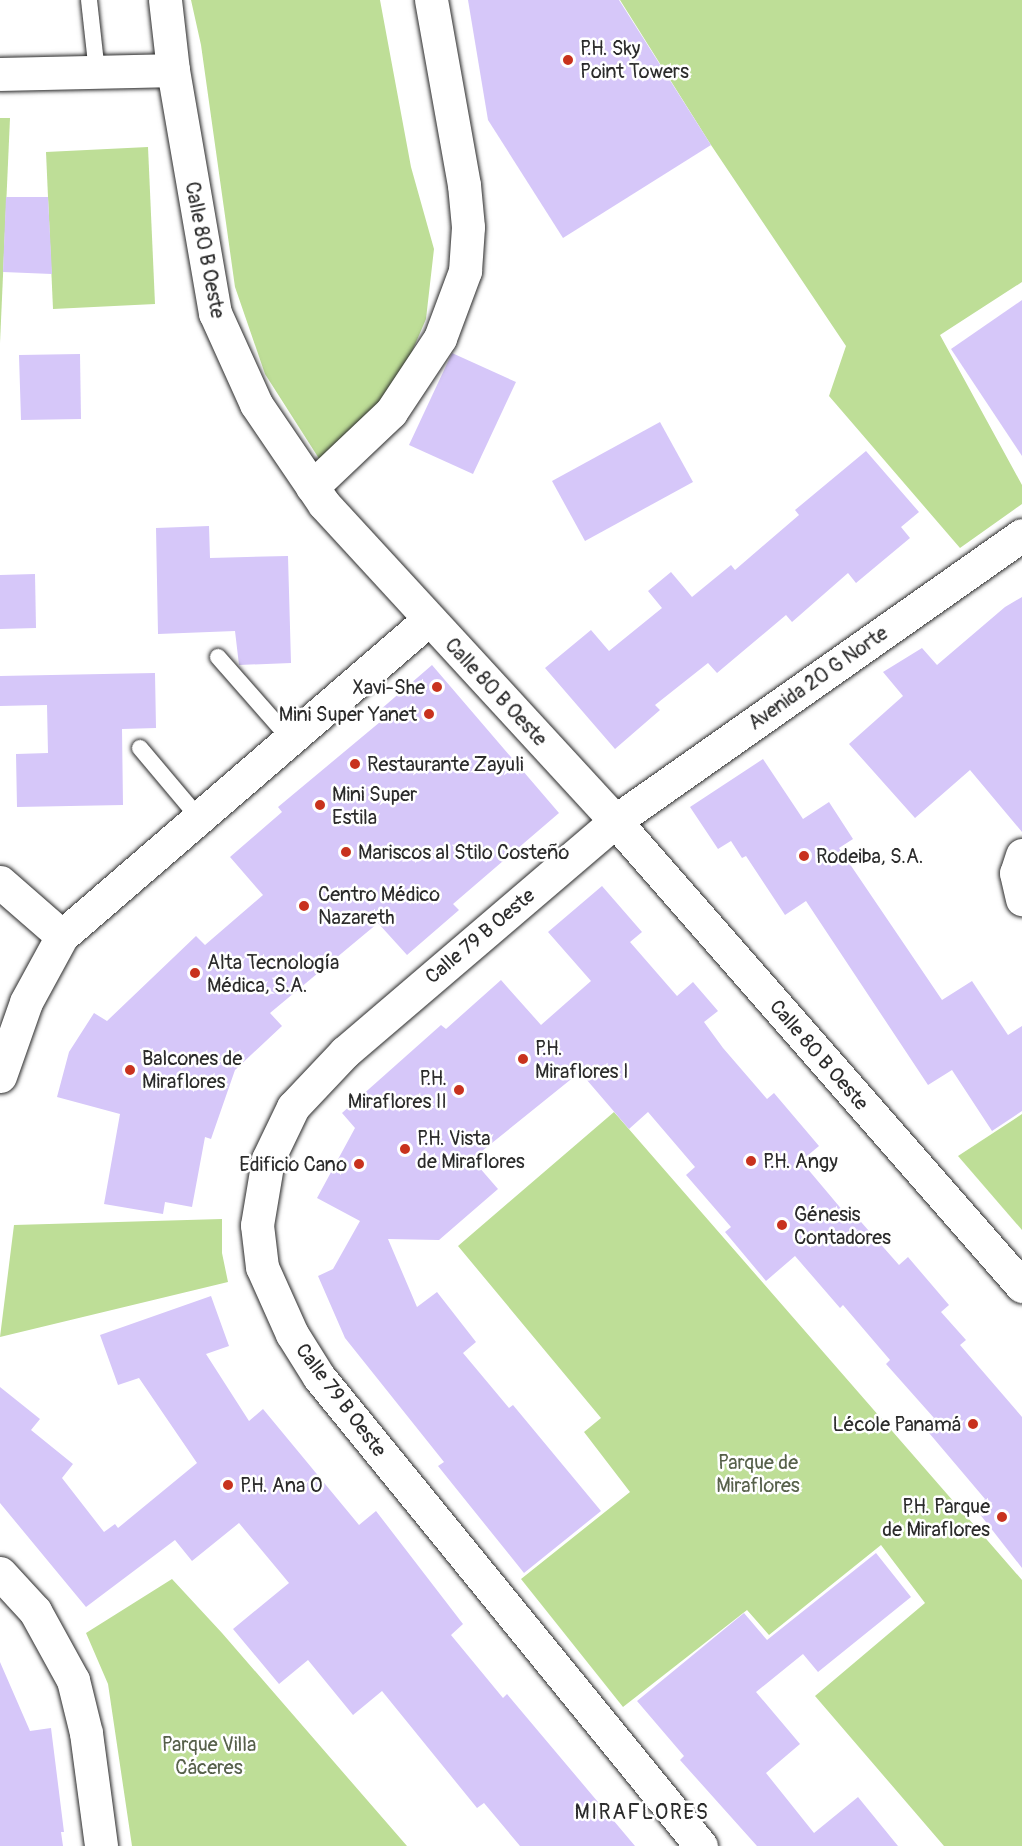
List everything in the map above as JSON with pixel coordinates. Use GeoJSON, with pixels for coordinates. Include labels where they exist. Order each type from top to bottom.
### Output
{"type":"FeatureCollection","features":[{"type":"Feature","properties":{"kind":"street","name":"Calle 80 B Oeste"},"geometry":{"type":"LineString","coordinates":[[165,0],[173,70],[215,314],[256,404],[312,487],[429,619],[615,821],[1022,1286]]}},
{"type":"Feature","properties":{"kind":"street"},"geometry":{"type":"LineString","coordinates":[[312,487],[391,412],[441,338],[465,271],[468,227],[464,185],[431,0]]}},
{"type":"Feature","properties":{"kind":"street"},"geometry":{"type":"LineString","coordinates":[[0,74],[173,70]]}},
{"type":"Feature","properties":{"kind":"street","name":"Avenida 20 G Norte"},"geometry":{"type":"LineString","coordinates":[[615,821],[1022,535]]}},
{"type":"Feature","properties":{"kind":"street"},"geometry":{"type":"LineString","coordinates":[[0,1076],[26,1002],[62,936],[429,619]]}},
{"type":"Feature","properties":{"kind":"street","name":"Calle 79 B Oeste"},"geometry":{"type":"LineString","coordinates":[[615,821],[345,1052],[293,1107],[268,1159],[257,1225],[262,1267],[292,1335],[319,1377],[701,1846]]}},
{"type":"Feature","properties":{"kind":"street"},"geometry":{"type":"LineString","coordinates":[[1022,855],[1016,873],[1022,899]]}},
{"type":"Feature","properties":{"kind":"street"},"geometry":{"type":"LineString","coordinates":[[0,882],[62,936]]}},
{"type":"Feature","properties":{"kind":"street"},"geometry":{"type":"LineString","coordinates":[[0,1573],[35,1611],[73,1680],[87,1732],[101,1846]]}},
{"type":"Feature","properties":{"kind":"lane"},"geometry":{"type":"LineString","coordinates":[[89,0],[98,72]]}},
{"type":"Feature","properties":{"kind":"lane"},"geometry":{"type":"LineString","coordinates":[[218,657],[290,739]]}},
{"type":"Feature","properties":{"kind":"lane"},"geometry":{"type":"LineString","coordinates":[[140,748],[199,818]]}},
{"type":"Feature","properties":{"kind":"green space"},"geometry":{"type":"Polygon","coordinates":[[[191,0],[380,0],[411,167],[434,249],[426,319],[395,391],[325,468],[265,374],[235,287],[201,45],[191,0]]]}},
{"type":"Feature","properties":{"kind":"green space"},"geometry":{"type":"Polygon","coordinates":[[[620,0],[1022,0],[1022,282],[940,335],[1022,485],[1022,504],[960,548],[829,396],[846,346],[711,145],[620,0]]]}},
{"type":"Feature","properties":{"kind":"green space"},"geometry":{"type":"Polygon","coordinates":[[[0,118],[10,118],[0,343],[0,118]]]}},
{"type":"Feature","properties":{"kind":"green space"},"geometry":{"type":"Polygon","coordinates":[[[148,147],[155,304],[53,309],[46,152],[148,147]]]}},
{"type":"Feature","properties":{"kind":"green space","name":"Parque de Miraflores"},"geometry":{"type":"Polygon","coordinates":[[[614,1112],[1022,1580],[1022,1846],[944,1846],[815,1696],[925,1603],[881,1545],[769,1635],[747,1610],[623,1707],[521,1579],[630,1492],[584,1432],[601,1418],[458,1246],[614,1112]]]}},
{"type":"Feature","properties":{"kind":"green space"},"geometry":{"type":"Polygon","coordinates":[[[1022,1114],[1022,1230],[958,1156],[1022,1114]]]}},
{"type":"Feature","properties":{"kind":"green space"},"geometry":{"type":"Polygon","coordinates":[[[222,1219],[222,1253],[228,1282],[0,1337],[14,1225],[222,1219]]]}},
{"type":"Feature","properties":{"kind":"green space","name":"Parque Villa Cáceres"},"geometry":{"type":"Polygon","coordinates":[[[172,1579],[222,1633],[407,1846],[132,1846],[108,1684],[86,1633],[172,1579]]]}},
{"type":"Feature","properties":{"kind":"building","name":"P.H. Sky Point Towers"},"geometry":{"type":"Polygon","coordinates":[[[468,0],[619,0],[711,145],[563,238],[488,120],[468,0]]]}},
{"type":"Feature","properties":{"kind":"building"},"geometry":{"type":"Polygon","coordinates":[[[6,197],[48,197],[52,274],[3,272],[6,197]]]}},
{"type":"Feature","properties":{"kind":"building"},"geometry":{"type":"Polygon","coordinates":[[[1022,300],[1022,456],[951,349],[1022,300]]]}},
{"type":"Feature","properties":{"kind":"building"},"geometry":{"type":"Polygon","coordinates":[[[452,353],[516,382],[473,474],[409,445],[452,353]]]}},
{"type":"Feature","properties":{"kind":"building"},"geometry":{"type":"Polygon","coordinates":[[[80,354],[81,419],[21,420],[19,355],[80,354]]]}},
{"type":"Feature","properties":{"kind":"building"},"geometry":{"type":"Polygon","coordinates":[[[660,422],[693,482],[585,541],[552,481],[660,422]]]}},
{"type":"Feature","properties":{"kind":"building"},"geometry":{"type":"Polygon","coordinates":[[[866,451],[919,512],[901,527],[910,538],[856,583],[848,573],[792,622],[786,615],[717,673],[708,663],[655,705],[660,710],[615,749],[545,668],[591,630],[609,651],[662,608],[648,591],[671,572],[692,597],[731,565],[735,570],[799,515],[795,510],[866,451]]]}},
{"type":"Feature","properties":{"kind":"building"},"geometry":{"type":"Polygon","coordinates":[[[209,526],[210,558],[288,556],[291,663],[239,665],[235,631],[158,634],[156,528],[209,526]]]}},
{"type":"Feature","properties":{"kind":"building"},"geometry":{"type":"Polygon","coordinates":[[[35,574],[36,628],[0,629],[0,575],[35,574]]]}},
{"type":"Feature","properties":{"kind":"building"},"geometry":{"type":"Polygon","coordinates":[[[1022,597],[1022,832],[970,770],[915,818],[849,744],[903,696],[883,672],[922,648],[937,665],[1005,607],[1022,597]]]}},
{"type":"Feature","properties":{"kind":"building"},"geometry":{"type":"Polygon","coordinates":[[[432,665],[559,813],[453,904],[459,910],[407,955],[378,923],[270,1013],[282,1026],[235,1070],[211,1139],[205,1137],[192,1207],[165,1202],[163,1214],[104,1204],[120,1114],[57,1097],[69,1052],[94,1013],[107,1021],[196,936],[205,945],[263,895],[230,857],[282,812],[278,807],[386,717],[380,710],[432,665]]]}},
{"type":"Feature","properties":{"kind":"building"},"geometry":{"type":"Polygon","coordinates":[[[155,673],[156,728],[122,729],[123,805],[17,807],[16,754],[48,753],[47,705],[0,706],[0,676],[155,673]]]}},
{"type":"Feature","properties":{"kind":"building"},"geometry":{"type":"Polygon","coordinates":[[[763,759],[803,819],[829,802],[853,839],[839,848],[942,1000],[972,981],[1008,1035],[1022,1026],[1022,1111],[992,1131],[952,1070],[928,1085],[806,901],[785,915],[746,856],[742,858],[731,841],[718,849],[690,807],[763,759]]]}},
{"type":"Feature","properties":{"kind":"building"},"geometry":{"type":"Polygon","coordinates":[[[602,886],[642,932],[630,942],[677,996],[693,982],[718,1011],[704,1022],[723,1048],[767,1099],[774,1093],[819,1146],[801,1161],[849,1218],[854,1214],[899,1265],[908,1257],[949,1305],[941,1312],[966,1340],[960,1345],[1022,1417],[1022,1568],[975,1508],[985,1499],[924,1427],[934,1418],[886,1364],[890,1360],[843,1305],[840,1308],[795,1256],[766,1281],[725,1232],[731,1227],[686,1175],[695,1167],[648,1112],[629,1129],[580,1072],[472,1159],[498,1189],[439,1240],[388,1239],[417,1307],[437,1292],[476,1342],[463,1353],[509,1408],[513,1405],[601,1511],[524,1573],[438,1466],[444,1462],[345,1338],[318,1276],[333,1269],[360,1221],[317,1198],[355,1128],[342,1113],[441,1025],[446,1029],[501,980],[541,1025],[591,981],[548,932],[602,886]]]}},
{"type":"Feature","properties":{"kind":"building"},"geometry":{"type":"Polygon","coordinates":[[[211,1296],[229,1346],[206,1354],[249,1421],[263,1409],[359,1525],[376,1511],[463,1624],[451,1635],[503,1698],[507,1694],[635,1846],[520,1846],[484,1803],[477,1808],[382,1691],[353,1715],[308,1660],[279,1684],[233,1629],[289,1583],[239,1523],[192,1561],[175,1540],[86,1607],[0,1503],[0,1387],[40,1419],[31,1430],[73,1464],[62,1478],[104,1532],[115,1524],[118,1528],[197,1463],[139,1378],[118,1385],[100,1335],[211,1296]]]}},
{"type":"Feature","properties":{"kind":"building"},"geometry":{"type":"Polygon","coordinates":[[[876,1553],[911,1597],[818,1672],[803,1654],[756,1692],[800,1744],[766,1773],[814,1833],[858,1797],[898,1846],[757,1846],[680,1760],[684,1756],[637,1701],[744,1613],[767,1640],[876,1553]]]}},
{"type":"Feature","properties":{"kind":"building"},"geometry":{"type":"Polygon","coordinates":[[[0,1662],[30,1731],[51,1728],[64,1832],[61,1832],[63,1846],[0,1846],[0,1662]]]}},
{"type":"Feature","properties":{"kind":"place","name":"P.H. Sky Point Towers"},"geometry":{"type":"Point","coordinates":[568,60]}},
{"type":"Feature","properties":{"kind":"place","name":"Xavi-She"},"geometry":{"type":"Point","coordinates":[437,687]}},
{"type":"Feature","properties":{"kind":"place","name":"Mini Super Yanet"},"geometry":{"type":"Point","coordinates":[429,714]}},
{"type":"Feature","properties":{"kind":"place","name":"Restaurante Zayuli"},"geometry":{"type":"Point","coordinates":[355,764]}},
{"type":"Feature","properties":{"kind":"place","name":"Mini Super Estila"},"geometry":{"type":"Point","coordinates":[320,805]}},
{"type":"Feature","properties":{"kind":"place","name":"Mariscos al Stilo Costeño"},"geometry":{"type":"Point","coordinates":[346,852]}},
{"type":"Feature","properties":{"kind":"place","name":"Rodeiba, S.A."},"geometry":{"type":"Point","coordinates":[804,856]}},
{"type":"Feature","properties":{"kind":"place","name":"Centro Médico Nazareth"},"geometry":{"type":"Point","coordinates":[304,906]}},
{"type":"Feature","properties":{"kind":"place","name":"Alta Tecnología Médica, S.A."},"geometry":{"type":"Point","coordinates":[195,973]}},
{"type":"Feature","properties":{"kind":"place","name":"P.H. Miraflores I"},"geometry":{"type":"Point","coordinates":[523,1059]}},
{"type":"Feature","properties":{"kind":"place","name":"Balcones de Miraflores"},"geometry":{"type":"Point","coordinates":[130,1070]}},
{"type":"Feature","properties":{"kind":"place","name":"P.H. Miraflores II"},"geometry":{"type":"Point","coordinates":[459,1090]}},
{"type":"Feature","properties":{"kind":"place","name":"P.H. Vista de Miraflores"},"geometry":{"type":"Point","coordinates":[405,1149]}},
{"type":"Feature","properties":{"kind":"place","name":"P.H. Angy"},"geometry":{"type":"Point","coordinates":[751,1161]}},
{"type":"Feature","properties":{"kind":"place","name":"Edificio Cano"},"geometry":{"type":"Point","coordinates":[359,1164]}},
{"type":"Feature","properties":{"kind":"place","name":"Génesis Contadores"},"geometry":{"type":"Point","coordinates":[782,1225]}},
{"type":"Feature","properties":{"kind":"place","name":"Lécole Panamá"},"geometry":{"type":"Point","coordinates":[973,1424]}},
{"type":"Feature","properties":{"kind":"place","name":"P.H. Ana O"},"geometry":{"type":"Point","coordinates":[228,1485]}},
{"type":"Feature","properties":{"kind":"place","name":"P.H. Parque de Miraflores"},"geometry":{"type":"Point","coordinates":[1002,1517]}},
{"type":"Feature","properties":{"kind":"district","name":"MIRAFLORES"},"geometry":{"type":"Point","coordinates":[642,1813]}}]}
